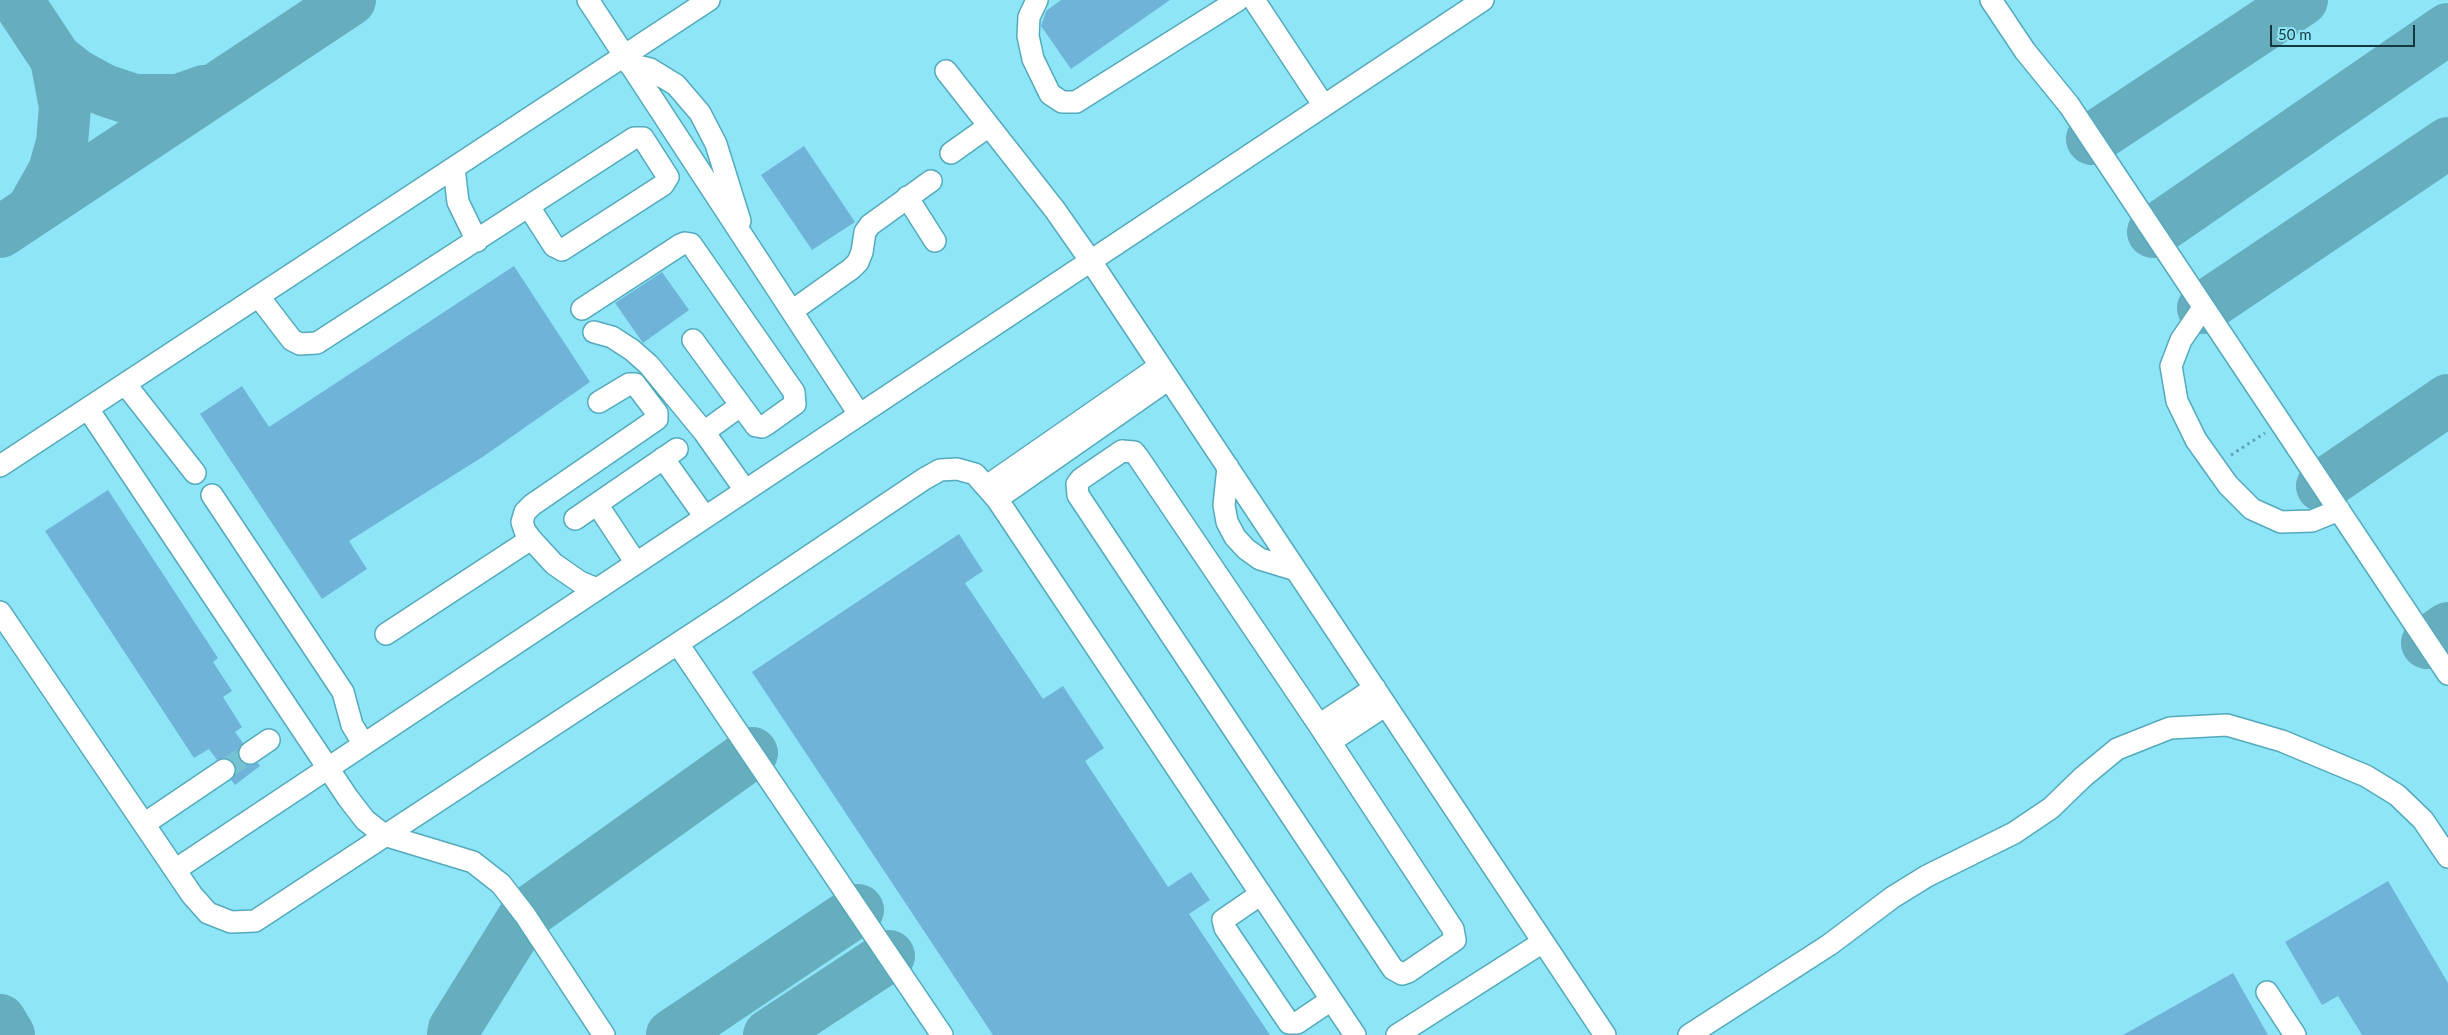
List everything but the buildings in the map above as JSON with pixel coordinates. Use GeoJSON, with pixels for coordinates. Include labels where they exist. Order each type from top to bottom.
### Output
{"type":"FeatureCollection","features":[{"type":"Feature","properties":{"kind":"lane"},"geometry":{"type":"LineString","coordinates":[[588,0],[859,414]]}},
{"type":"Feature","properties":{"kind":"lane"},"geometry":{"type":"LineString","coordinates":[[0,466],[454,168],[627,60],[709,0]]}},
{"type":"Feature","properties":{"kind":"lane"},"geometry":{"type":"LineString","coordinates":[[1037,0],[1029,17],[1028,36],[1033,59],[1050,94],[1062,102],[1076,102],[1238,0]]}},
{"type":"Feature","properties":{"kind":"lane"},"geometry":{"type":"LineString","coordinates":[[1254,0],[1324,106]]}},
{"type":"Feature","properties":{"kind":"lane"},"geometry":{"type":"LineString","coordinates":[[175,870],[363,743],[1483,0]]}},
{"type":"Feature","properties":{"kind":"lane"},"geometry":{"type":"LineString","coordinates":[[1991,0],[2025,51],[2069,105],[2448,674]]}},
{"type":"Feature","properties":{"kind":"lane"},"geometry":{"type":"LineString","coordinates":[[627,60],[650,69],[676,85],[700,113],[716,144],[747,243]]}},
{"type":"Feature","properties":{"kind":"lane"},"geometry":{"type":"LineString","coordinates":[[946,71],[1055,210],[1090,260],[1605,1035]]}},
{"type":"Feature","properties":{"kind":"lane"},"geometry":{"type":"LineString","coordinates":[[951,153],[990,126]]}},
{"type":"Feature","properties":{"kind":"lane"},"geometry":{"type":"LineString","coordinates":[[258,297],[292,340],[308,345],[317,343],[477,241],[528,207],[638,137],[646,141],[668,178],[663,185],[562,250],[554,246],[528,207]]}},
{"type":"Feature","properties":{"kind":"lane"},"geometry":{"type":"LineString","coordinates":[[454,168],[458,202],[477,241]]}},
{"type":"Feature","properties":{"kind":"lane"},"geometry":{"type":"LineString","coordinates":[[792,312],[858,262],[862,252],[863,241],[870,224],[931,181]]}},
{"type":"Feature","properties":{"kind":"lane"},"geometry":{"type":"LineString","coordinates":[[907,198],[935,241]]}},
{"type":"Feature","properties":{"kind":"lane"},"geometry":{"type":"LineString","coordinates":[[582,309],[685,242],[691,244],[796,398],[791,408],[762,428],[756,426],[694,340]]}},
{"type":"Feature","properties":{"kind":"lane"},"geometry":{"type":"LineString","coordinates":[[2203,308],[2181,340],[2171,366],[2177,400],[2196,440],[2228,484],[2252,509],[2281,522],[2312,521],[2339,510]]}},
{"type":"Feature","properties":{"kind":"lane"},"geometry":{"type":"LineString","coordinates":[[594,332],[612,338],[649,365],[704,432],[745,490]]}},
{"type":"Feature","properties":{"kind":"lane"},"geometry":{"type":"LineString","coordinates":[[992,492],[1164,373]]}},
{"type":"Feature","properties":{"kind":"lane"},"geometry":{"type":"LineString","coordinates":[[597,589],[566,574],[541,552],[530,539],[522,522],[525,512],[532,505],[656,418],[657,413],[635,384],[629,384],[599,402]]}},
{"type":"Feature","properties":{"kind":"lane"},"geometry":{"type":"LineString","coordinates":[[126,385],[195,473]]}},
{"type":"Feature","properties":{"kind":"lane"},"geometry":{"type":"LineString","coordinates":[[704,432],[740,406]]}},
{"type":"Feature","properties":{"kind":"lane"},"geometry":{"type":"LineString","coordinates":[[88,410],[327,767],[365,820],[384,835],[474,862],[501,884],[525,915],[604,1035]]}},
{"type":"Feature","properties":{"kind":"lane"},"geometry":{"type":"LineString","coordinates":[[1122,451],[1134,452],[1325,734],[1455,935],[1455,940],[1451,944],[1402,974],[1393,969],[1081,501],[1076,489],[1081,479],[1122,451]]}},
{"type":"Feature","properties":{"kind":"lane"},"geometry":{"type":"LineString","coordinates":[[575,519],[670,454],[705,517]]}},
{"type":"Feature","properties":{"kind":"lane"},"geometry":{"type":"LineString","coordinates":[[1228,467],[1224,505],[1228,522],[1235,537],[1246,549],[1260,559],[1296,570]]}},
{"type":"Feature","properties":{"kind":"lane"},"geometry":{"type":"LineString","coordinates":[[0,612],[175,870],[208,913],[231,922],[255,921],[678,644],[924,478],[940,470],[957,469],[975,474],[992,492],[1355,1035]]}},
{"type":"Feature","properties":{"kind":"lane"},"geometry":{"type":"LineString","coordinates":[[212,495],[343,692],[352,726],[363,743]]}},
{"type":"Feature","properties":{"kind":"lane"},"geometry":{"type":"LineString","coordinates":[[597,504],[636,562]]}},
{"type":"Feature","properties":{"kind":"lane"},"geometry":{"type":"LineString","coordinates":[[386,634],[530,539]]}},
{"type":"Feature","properties":{"kind":"lane"},"geometry":{"type":"LineString","coordinates":[[678,644],[942,1035]]}},
{"type":"Feature","properties":{"kind":"lane"},"geometry":{"type":"LineString","coordinates":[[1325,734],[1380,697]]}},
{"type":"Feature","properties":{"kind":"lane"},"geometry":{"type":"LineString","coordinates":[[1689,1035],[1829,945],[1893,897],[1927,876],[2014,833],[2051,808],[2083,776],[2117,749],[2170,728],[2227,725],[2282,740],[2366,776],[2396,795],[2422,820],[2448,857]]}},
{"type":"Feature","properties":{"kind":"lane"},"geometry":{"type":"LineString","coordinates":[[250,752],[269,740]]}},
{"type":"Feature","properties":{"kind":"lane"},"geometry":{"type":"LineString","coordinates":[[144,824],[224,770]]}},
{"type":"Feature","properties":{"kind":"lane"},"geometry":{"type":"LineString","coordinates":[[1261,894],[1223,920],[1223,924],[1230,935],[1289,1023],[1297,1023],[1332,1000]]}},
{"type":"Feature","properties":{"kind":"lane"},"geometry":{"type":"LineString","coordinates":[[1397,1035],[1543,942]]}},
{"type":"Feature","properties":{"kind":"lane"},"geometry":{"type":"LineString","coordinates":[[2267,992],[2296,1035]]}},
{"type":"Feature","properties":{"kind":"path"},"geometry":{"type":"LineString","coordinates":[[2215,466],[2280,423]]}},
{"type":"Feature","properties":{"kind":"taxiway"},"geometry":{"type":"LineString","coordinates":[[17,0],[56,59],[75,74],[104,90],[134,100],[178,100],[204,91]]}},
{"type":"Feature","properties":{"kind":"taxiway"},"geometry":{"type":"LineString","coordinates":[[0,232],[350,0]]}},
{"type":"Feature","properties":{"kind":"taxiway"},"geometry":{"type":"LineString","coordinates":[[2092,139],[2302,0]]}},
{"type":"Feature","properties":{"kind":"taxiway"},"geometry":{"type":"LineString","coordinates":[[2153,232],[2448,29]]}},
{"type":"Feature","properties":{"kind":"taxiway"},"geometry":{"type":"LineString","coordinates":[[32,210],[54,171],[62,143],[65,107],[56,59]]}},
{"type":"Feature","properties":{"kind":"taxiway"},"geometry":{"type":"LineString","coordinates":[[2203,308],[2448,143]]}},
{"type":"Feature","properties":{"kind":"taxiway"},"geometry":{"type":"LineString","coordinates":[[2322,486],[2448,400]]}},
{"type":"Feature","properties":{"kind":"taxiway"},"geometry":{"type":"LineString","coordinates":[[2427,643],[2448,628]]}},
{"type":"Feature","properties":{"kind":"taxiway"},"geometry":{"type":"LineString","coordinates":[[453,1035],[454,1029],[525,915],[752,753]]}},
{"type":"Feature","properties":{"kind":"taxiway"},"geometry":{"type":"LineString","coordinates":[[672,1035],[858,910]]}},
{"type":"Feature","properties":{"kind":"taxiway"},"geometry":{"type":"LineString","coordinates":[[769,1035],[889,956]]}},
{"type":"Feature","properties":{"kind":"taxiway"},"geometry":{"type":"LineString","coordinates":[[0,1020],[9,1035]]}},
{"type":"Feature","properties":{"kind":"tunnel"},"geometry":{"type":"LineString","coordinates":[[224,770],[250,753]]}}]}
